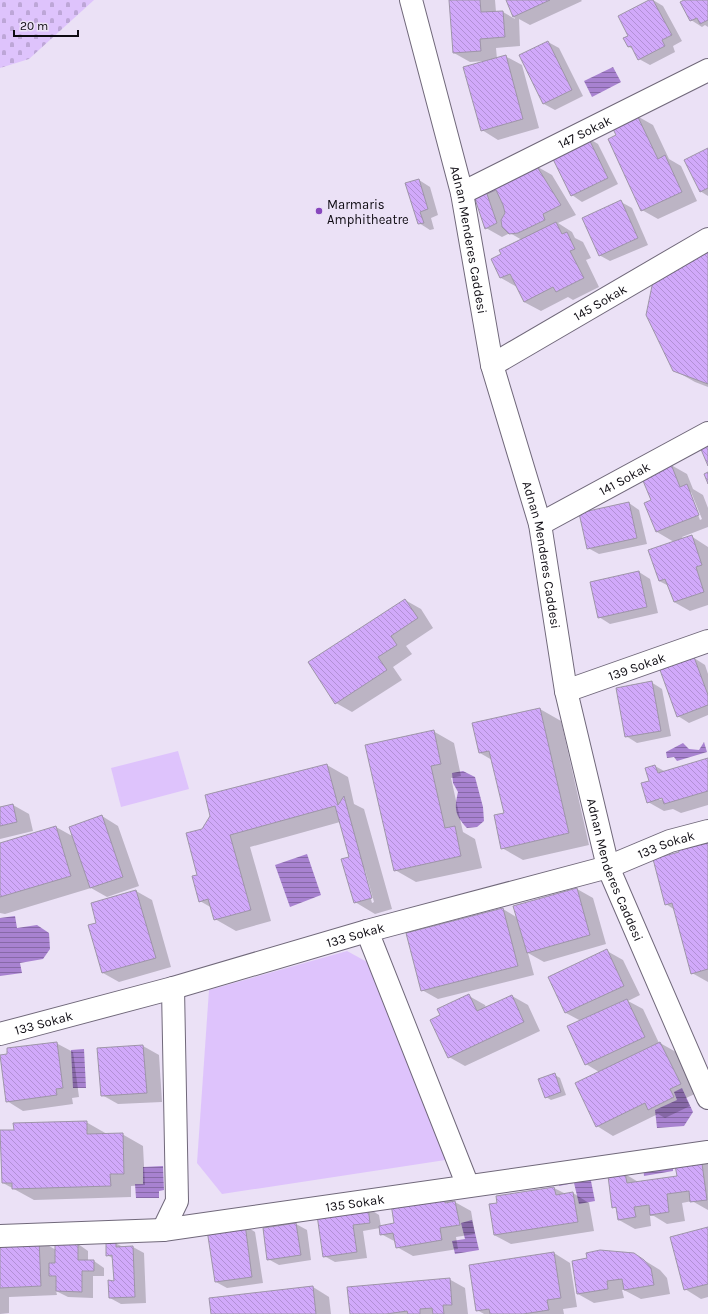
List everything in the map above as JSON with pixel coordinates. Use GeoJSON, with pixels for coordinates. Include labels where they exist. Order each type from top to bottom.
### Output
{"type":"FeatureCollection","features":[{"type":"Feature","properties":{"kind":"street","name":"Adnan Menderes Caddesi"},"geometry":{"type":"LineString","coordinates":[[411,0],[462,193],[492,365],[540,524],[566,691],[608,867],[708,1098]]}},
{"type":"Feature","properties":{"kind":"street","name":"147 Sokak"},"geometry":{"type":"LineString","coordinates":[[462,193],[708,70]]}},
{"type":"Feature","properties":{"kind":"street","name":"145 Sokak"},"geometry":{"type":"LineString","coordinates":[[492,365],[708,239]]}},
{"type":"Feature","properties":{"kind":"street","name":"141 Sokak"},"geometry":{"type":"LineString","coordinates":[[540,524],[708,433]]}},
{"type":"Feature","properties":{"kind":"street","name":"139 Sokak"},"geometry":{"type":"LineString","coordinates":[[566,691],[708,641]]}},
{"type":"Feature","properties":{"kind":"street","name":"133 Sokak"},"geometry":{"type":"LineString","coordinates":[[0,1034],[173,988],[367,931],[608,867],[670,841],[708,831]]}},
{"type":"Feature","properties":{"kind":"street"},"geometry":{"type":"LineString","coordinates":[[367,931],[468,1186]]}},
{"type":"Feature","properties":{"kind":"street"},"geometry":{"type":"LineString","coordinates":[[163,1230],[177,1201],[173,988]]}},
{"type":"Feature","properties":{"kind":"street","name":"135 Sokak"},"geometry":{"type":"LineString","coordinates":[[0,1236],[163,1230],[708,1152]]}},
{"type":"Feature","properties":{"kind":"green space"},"geometry":{"type":"Polygon","coordinates":[[[0,0],[94,0],[29,59],[0,68],[0,0]]]}},
{"type":"Feature","properties":{"kind":"green space"},"geometry":{"type":"Polygon","coordinates":[[[178,751],[189,789],[121,807],[111,768],[178,751]]]}},
{"type":"Feature","properties":{"kind":"green space"},"geometry":{"type":"Polygon","coordinates":[[[347,951],[380,969],[452,1159],[222,1194],[197,1163],[209,990],[347,951]]]}},
{"type":"Feature","properties":{"kind":"shaded area"},"geometry":{"type":"Polygon","coordinates":[[[613,67],[621,82],[592,97],[584,81],[613,67]]]}},
{"type":"Feature","properties":{"kind":"shaded area"},"geometry":{"type":"Polygon","coordinates":[[[704,742],[707,752],[677,761],[674,757],[667,758],[666,752],[683,743],[689,749],[699,750],[704,742]]]}},
{"type":"Feature","properties":{"kind":"shaded area"},"geometry":{"type":"Polygon","coordinates":[[[463,771],[475,777],[483,807],[484,821],[477,827],[467,828],[456,812],[458,792],[453,783],[452,773],[463,771]]]}},
{"type":"Feature","properties":{"kind":"shaded area"},"geometry":{"type":"Polygon","coordinates":[[[307,854],[321,895],[290,907],[275,865],[307,854]]]}},
{"type":"Feature","properties":{"kind":"shaded area"},"geometry":{"type":"Polygon","coordinates":[[[15,916],[17,928],[37,925],[49,933],[50,949],[43,959],[20,963],[22,973],[0,976],[0,918],[15,916]]]}},
{"type":"Feature","properties":{"kind":"shaded area"},"geometry":{"type":"Polygon","coordinates":[[[84,1049],[86,1088],[73,1088],[71,1050],[84,1049]]]}},
{"type":"Feature","properties":{"kind":"shaded area"},"geometry":{"type":"Polygon","coordinates":[[[682,1088],[693,1112],[684,1126],[657,1128],[655,1110],[677,1100],[674,1092],[682,1088]]]}},
{"type":"Feature","properties":{"kind":"shaded area"},"geometry":{"type":"Polygon","coordinates":[[[163,1166],[164,1190],[159,1191],[159,1198],[136,1198],[135,1184],[143,1184],[143,1167],[163,1166]]]}},
{"type":"Feature","properties":{"kind":"shaded area"},"geometry":{"type":"Polygon","coordinates":[[[643,1166],[673,1167],[673,1171],[644,1176],[643,1166]]]}},
{"type":"Feature","properties":{"kind":"shaded area"},"geometry":{"type":"Polygon","coordinates":[[[589,1171],[595,1201],[579,1204],[574,1183],[559,1186],[557,1178],[589,1171]]]}},
{"type":"Feature","properties":{"kind":"shaded area"},"geometry":{"type":"Polygon","coordinates":[[[472,1220],[479,1250],[455,1254],[452,1241],[465,1239],[461,1223],[472,1220]]]}},
{"type":"Feature","properties":{"kind":"building"},"geometry":{"type":"Polygon","coordinates":[[[449,0],[480,0],[481,12],[503,11],[505,37],[480,39],[481,51],[453,53],[449,0]]]}},
{"type":"Feature","properties":{"kind":"building"},"geometry":{"type":"Polygon","coordinates":[[[506,0],[550,0],[513,17],[506,0]]]}},
{"type":"Feature","properties":{"kind":"building"},"geometry":{"type":"Polygon","coordinates":[[[649,0],[653,0],[672,35],[662,40],[665,46],[638,60],[631,46],[628,47],[623,38],[628,36],[618,16],[649,0]]]}},
{"type":"Feature","properties":{"kind":"building"},"geometry":{"type":"Polygon","coordinates":[[[684,0],[708,0],[708,20],[700,24],[697,18],[690,21],[680,2],[684,0]]]}},
{"type":"Feature","properties":{"kind":"building"},"geometry":{"type":"Polygon","coordinates":[[[548,41],[572,90],[543,104],[519,55],[548,41]]]}},
{"type":"Feature","properties":{"kind":"building"},"geometry":{"type":"Polygon","coordinates":[[[506,55],[523,119],[481,131],[463,67],[506,55]]]}},
{"type":"Feature","properties":{"kind":"building"},"geometry":{"type":"Polygon","coordinates":[[[637,115],[658,159],[665,155],[682,192],[641,211],[608,139],[616,135],[612,127],[637,115]]]}},
{"type":"Feature","properties":{"kind":"building"},"geometry":{"type":"Polygon","coordinates":[[[588,137],[608,178],[571,196],[551,155],[588,137]]]}},
{"type":"Feature","properties":{"kind":"building"},"geometry":{"type":"Polygon","coordinates":[[[708,148],[708,188],[700,192],[684,160],[708,148]]]}},
{"type":"Feature","properties":{"kind":"building"},"geometry":{"type":"Polygon","coordinates":[[[536,165],[561,205],[543,214],[545,220],[518,233],[509,234],[502,227],[501,220],[505,213],[496,190],[487,194],[497,223],[485,229],[473,193],[536,165]]]}},
{"type":"Feature","properties":{"kind":"building"},"geometry":{"type":"Polygon","coordinates":[[[419,179],[428,209],[420,212],[424,223],[418,224],[405,183],[419,179]]]}},
{"type":"Feature","properties":{"kind":"building"},"geometry":{"type":"Polygon","coordinates":[[[621,200],[638,238],[599,256],[582,218],[621,200]]]}},
{"type":"Feature","properties":{"kind":"building"},"geometry":{"type":"Polygon","coordinates":[[[556,222],[562,234],[567,232],[575,249],[570,251],[584,278],[556,292],[553,287],[524,302],[510,274],[500,278],[491,259],[501,254],[499,250],[556,222]]]}},
{"type":"Feature","properties":{"kind":"building"},"geometry":{"type":"Polygon","coordinates":[[[708,252],[708,384],[673,371],[646,315],[653,281],[708,252]]]}},
{"type":"Feature","properties":{"kind":"building"},"geometry":{"type":"Polygon","coordinates":[[[708,444],[708,466],[700,447],[708,444]]]}},
{"type":"Feature","properties":{"kind":"building"},"geometry":{"type":"Polygon","coordinates":[[[671,464],[680,487],[687,484],[699,515],[656,532],[644,503],[651,500],[641,476],[671,464]]]}},
{"type":"Feature","properties":{"kind":"building"},"geometry":{"type":"Polygon","coordinates":[[[708,472],[708,484],[704,474],[708,472]]]}},
{"type":"Feature","properties":{"kind":"building"},"geometry":{"type":"Polygon","coordinates":[[[629,502],[637,538],[587,549],[579,513],[629,502]]]}},
{"type":"Feature","properties":{"kind":"building"},"geometry":{"type":"Polygon","coordinates":[[[692,535],[702,565],[696,567],[704,592],[674,602],[665,579],[659,581],[648,550],[692,535]]]}},
{"type":"Feature","properties":{"kind":"building"},"geometry":{"type":"Polygon","coordinates":[[[639,571],[647,607],[598,618],[590,582],[639,571]]]}},
{"type":"Feature","properties":{"kind":"building"},"geometry":{"type":"Polygon","coordinates":[[[405,599],[418,618],[391,636],[397,645],[378,657],[387,670],[335,704],[308,662],[405,599]]]}},
{"type":"Feature","properties":{"kind":"building"},"geometry":{"type":"Polygon","coordinates":[[[694,657],[708,695],[708,705],[677,717],[660,670],[694,657]]]}},
{"type":"Feature","properties":{"kind":"building"},"geometry":{"type":"Polygon","coordinates":[[[652,681],[661,731],[625,737],[616,688],[652,681]]]}},
{"type":"Feature","properties":{"kind":"building"},"geometry":{"type":"Polygon","coordinates":[[[540,708],[569,833],[501,849],[494,815],[504,813],[489,751],[479,753],[472,723],[540,708]]]}},
{"type":"Feature","properties":{"kind":"building"},"geometry":{"type":"Polygon","coordinates":[[[434,730],[441,764],[431,766],[445,828],[455,826],[461,856],[394,871],[365,745],[434,730]]]}},
{"type":"Feature","properties":{"kind":"building"},"geometry":{"type":"Polygon","coordinates":[[[708,758],[708,791],[664,804],[662,798],[647,803],[641,783],[649,781],[645,768],[655,765],[658,773],[708,758]]]}},
{"type":"Feature","properties":{"kind":"building"},"geometry":{"type":"Polygon","coordinates":[[[327,764],[338,805],[344,796],[372,898],[354,903],[341,859],[349,857],[335,806],[230,835],[251,910],[214,920],[208,899],[199,902],[192,876],[197,875],[186,833],[202,829],[210,816],[205,795],[327,764]]]}},
{"type":"Feature","properties":{"kind":"building"},"geometry":{"type":"Polygon","coordinates":[[[13,804],[17,822],[0,826],[0,807],[13,804]]]}},
{"type":"Feature","properties":{"kind":"building"},"geometry":{"type":"Polygon","coordinates":[[[102,815],[123,877],[90,888],[69,827],[102,815]]]}},
{"type":"Feature","properties":{"kind":"building"},"geometry":{"type":"Polygon","coordinates":[[[56,826],[71,876],[0,897],[0,843],[56,826]]]}},
{"type":"Feature","properties":{"kind":"building"},"geometry":{"type":"Polygon","coordinates":[[[708,837],[708,969],[691,974],[672,903],[665,905],[653,859],[679,852],[677,845],[708,837]]]}},
{"type":"Feature","properties":{"kind":"building"},"geometry":{"type":"Polygon","coordinates":[[[577,888],[590,935],[527,953],[513,906],[577,888]]]}},
{"type":"Feature","properties":{"kind":"building"},"geometry":{"type":"Polygon","coordinates":[[[136,890],[156,958],[102,973],[88,925],[96,923],[91,903],[136,890]]]}},
{"type":"Feature","properties":{"kind":"building"},"geometry":{"type":"Polygon","coordinates":[[[503,908],[518,966],[421,991],[406,933],[503,908]]]}},
{"type":"Feature","properties":{"kind":"building"},"geometry":{"type":"Polygon","coordinates":[[[607,949],[624,986],[565,1013],[548,977],[607,949]]]}},
{"type":"Feature","properties":{"kind":"building"},"geometry":{"type":"Polygon","coordinates":[[[469,994],[477,1011],[512,995],[524,1022],[448,1058],[430,1020],[440,1015],[437,1009],[469,994]]]}},
{"type":"Feature","properties":{"kind":"building"},"geometry":{"type":"Polygon","coordinates":[[[627,999],[645,1037],[585,1065],[567,1026],[627,999]]]}},
{"type":"Feature","properties":{"kind":"building"},"geometry":{"type":"Polygon","coordinates":[[[57,1042],[63,1088],[56,1089],[57,1095],[6,1102],[0,1055],[7,1054],[7,1048],[57,1042]]]}},
{"type":"Feature","properties":{"kind":"building"},"geometry":{"type":"Polygon","coordinates":[[[660,1042],[681,1084],[670,1089],[674,1097],[648,1110],[645,1103],[596,1127],[575,1083],[660,1042]]]}},
{"type":"Feature","properties":{"kind":"building"},"geometry":{"type":"Polygon","coordinates":[[[143,1045],[147,1093],[101,1096],[97,1048],[143,1045]]]}},
{"type":"Feature","properties":{"kind":"building"},"geometry":{"type":"Polygon","coordinates":[[[555,1073],[561,1092],[545,1098],[538,1079],[555,1073]]]}},
{"type":"Feature","properties":{"kind":"building"},"geometry":{"type":"Polygon","coordinates":[[[87,1121],[87,1134],[123,1133],[124,1174],[110,1174],[111,1186],[12,1189],[12,1183],[2,1183],[0,1130],[14,1130],[13,1123],[87,1121]]]}},
{"type":"Feature","properties":{"kind":"building"},"geometry":{"type":"Polygon","coordinates":[[[701,1156],[707,1200],[690,1202],[689,1191],[667,1194],[669,1212],[650,1215],[649,1205],[634,1207],[636,1217],[618,1220],[616,1207],[612,1208],[608,1176],[625,1173],[627,1183],[677,1176],[674,1160],[701,1156]]]}},
{"type":"Feature","properties":{"kind":"building"},"geometry":{"type":"Polygon","coordinates":[[[554,1187],[556,1195],[573,1192],[578,1222],[494,1235],[489,1204],[497,1203],[496,1196],[554,1187]]]}},
{"type":"Feature","properties":{"kind":"building"},"geometry":{"type":"Polygon","coordinates":[[[444,1195],[445,1203],[455,1201],[460,1225],[440,1228],[442,1240],[396,1248],[393,1233],[380,1235],[379,1226],[394,1223],[391,1204],[444,1195]]]}},
{"type":"Feature","properties":{"kind":"building"},"geometry":{"type":"Polygon","coordinates":[[[368,1207],[370,1223],[353,1225],[357,1252],[323,1257],[317,1215],[368,1207]]]}},
{"type":"Feature","properties":{"kind":"building"},"geometry":{"type":"Polygon","coordinates":[[[296,1223],[301,1255],[267,1260],[263,1228],[296,1223]]]}},
{"type":"Feature","properties":{"kind":"building"},"geometry":{"type":"Polygon","coordinates":[[[245,1224],[252,1277],[215,1282],[207,1230],[245,1224]]]}},
{"type":"Feature","properties":{"kind":"building"},"geometry":{"type":"Polygon","coordinates":[[[708,1227],[708,1284],[684,1290],[670,1237],[708,1227]]]}},
{"type":"Feature","properties":{"kind":"building"},"geometry":{"type":"Polygon","coordinates":[[[39,1239],[41,1286],[0,1288],[0,1240],[39,1239]]]}},
{"type":"Feature","properties":{"kind":"building"},"geometry":{"type":"Polygon","coordinates":[[[106,1242],[116,1242],[116,1247],[133,1246],[135,1297],[109,1298],[108,1280],[114,1281],[112,1255],[106,1256],[106,1242]]]}},
{"type":"Feature","properties":{"kind":"building"},"geometry":{"type":"Polygon","coordinates":[[[55,1243],[78,1243],[78,1260],[94,1260],[94,1271],[82,1271],[82,1292],[56,1291],[56,1276],[49,1276],[49,1263],[55,1263],[55,1243]]]}},
{"type":"Feature","properties":{"kind":"building"},"geometry":{"type":"Polygon","coordinates":[[[600,1250],[634,1253],[644,1260],[651,1268],[654,1285],[624,1290],[622,1279],[607,1281],[608,1289],[577,1294],[572,1261],[587,1258],[586,1253],[600,1250]]]}},
{"type":"Feature","properties":{"kind":"building"},"geometry":{"type":"Polygon","coordinates":[[[554,1252],[561,1298],[547,1300],[549,1310],[523,1314],[490,1314],[489,1309],[476,1311],[469,1265],[554,1252]]]}},
{"type":"Feature","properties":{"kind":"building"},"geometry":{"type":"Polygon","coordinates":[[[450,1278],[452,1305],[443,1305],[444,1314],[433,1314],[432,1308],[420,1309],[420,1314],[408,1314],[407,1311],[386,1314],[350,1314],[347,1287],[450,1278]]]}},
{"type":"Feature","properties":{"kind":"building"},"geometry":{"type":"Polygon","coordinates":[[[313,1286],[316,1314],[211,1314],[209,1298],[313,1286]]]}},
{"type":"Feature","properties":{"kind":"place","name":"Marmaris Amphitheatre"},"geometry":{"type":"Point","coordinates":[319,211]}}]}
